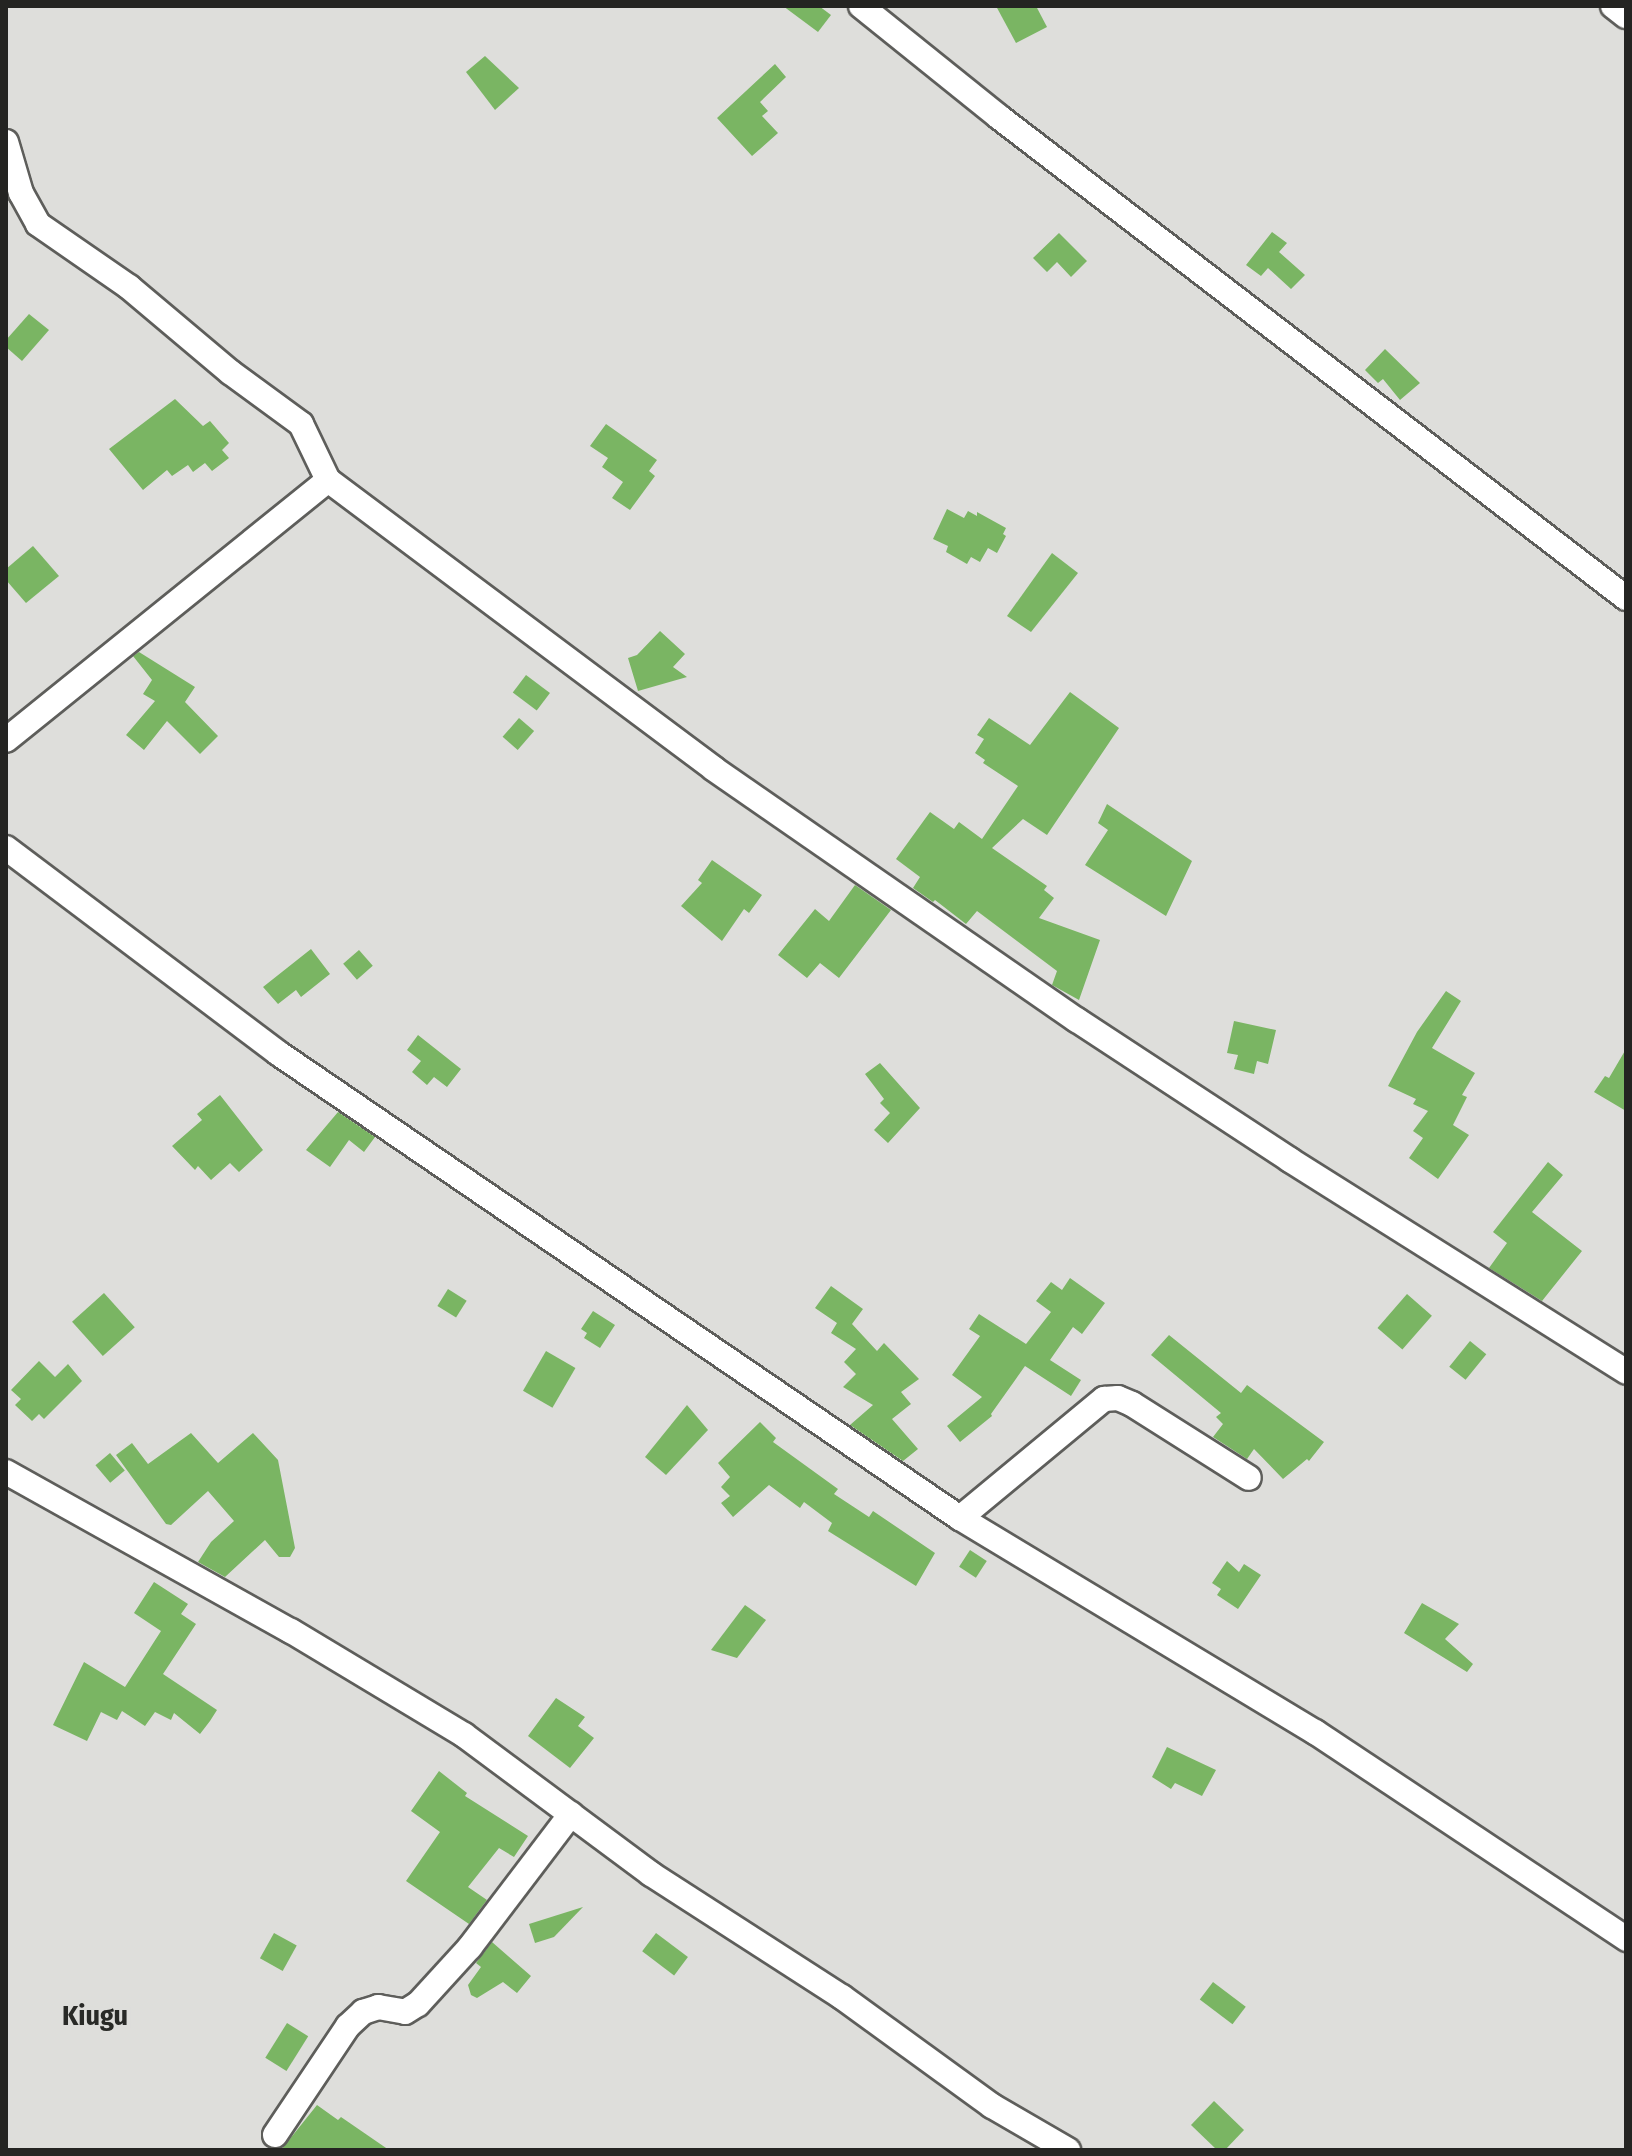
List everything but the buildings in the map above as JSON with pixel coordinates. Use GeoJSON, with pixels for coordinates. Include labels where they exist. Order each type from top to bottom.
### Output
{"type":"FeatureCollection","features":[{"type":"Feature","properties":{"kind":"street"},"geometry":{"type":"LineString","coordinates":[[861,6],[999,117],[1626,598]]}},
{"type":"Feature","properties":{"kind":"street"},"geometry":{"type":"LineString","coordinates":[[1613,6],[1626,16]]}},
{"type":"Feature","properties":{"kind":"street"},"geometry":{"type":"LineString","coordinates":[[6,142],[21,193],[38,224],[129,287],[230,372],[301,424],[328,480],[714,769],[1077,1020],[1290,1160],[1626,1372]]}},
{"type":"Feature","properties":{"kind":"street"},"geometry":{"type":"LineString","coordinates":[[6,740],[328,480]]}},
{"type":"Feature","properties":{"kind":"street"},"geometry":{"type":"LineString","coordinates":[[6,848],[278,1053],[960,1518],[1315,1732],[1626,1939]]}},
{"type":"Feature","properties":{"kind":"street"},"geometry":{"type":"LineString","coordinates":[[960,1518],[1104,1399],[1118,1398],[1132,1404],[1249,1478]]}},
{"type":"Feature","properties":{"kind":"street"},"geometry":{"type":"LineString","coordinates":[[6,1472],[291,1631],[451,1727],[651,1874],[842,1997],[992,2106],[1068,2150]]}},
{"type":"Feature","properties":{"kind":"street"},"geometry":{"type":"LineString","coordinates":[[275,2135],[348,2026],[363,2012],[378,2007],[405,2012],[418,2004],[470,1947],[571,1814]]}},
{"type":"Feature","properties":{"kind":"district","name":"Kiugu"},"geometry":{"type":"Point","coordinates":[95,2016]}}]}
